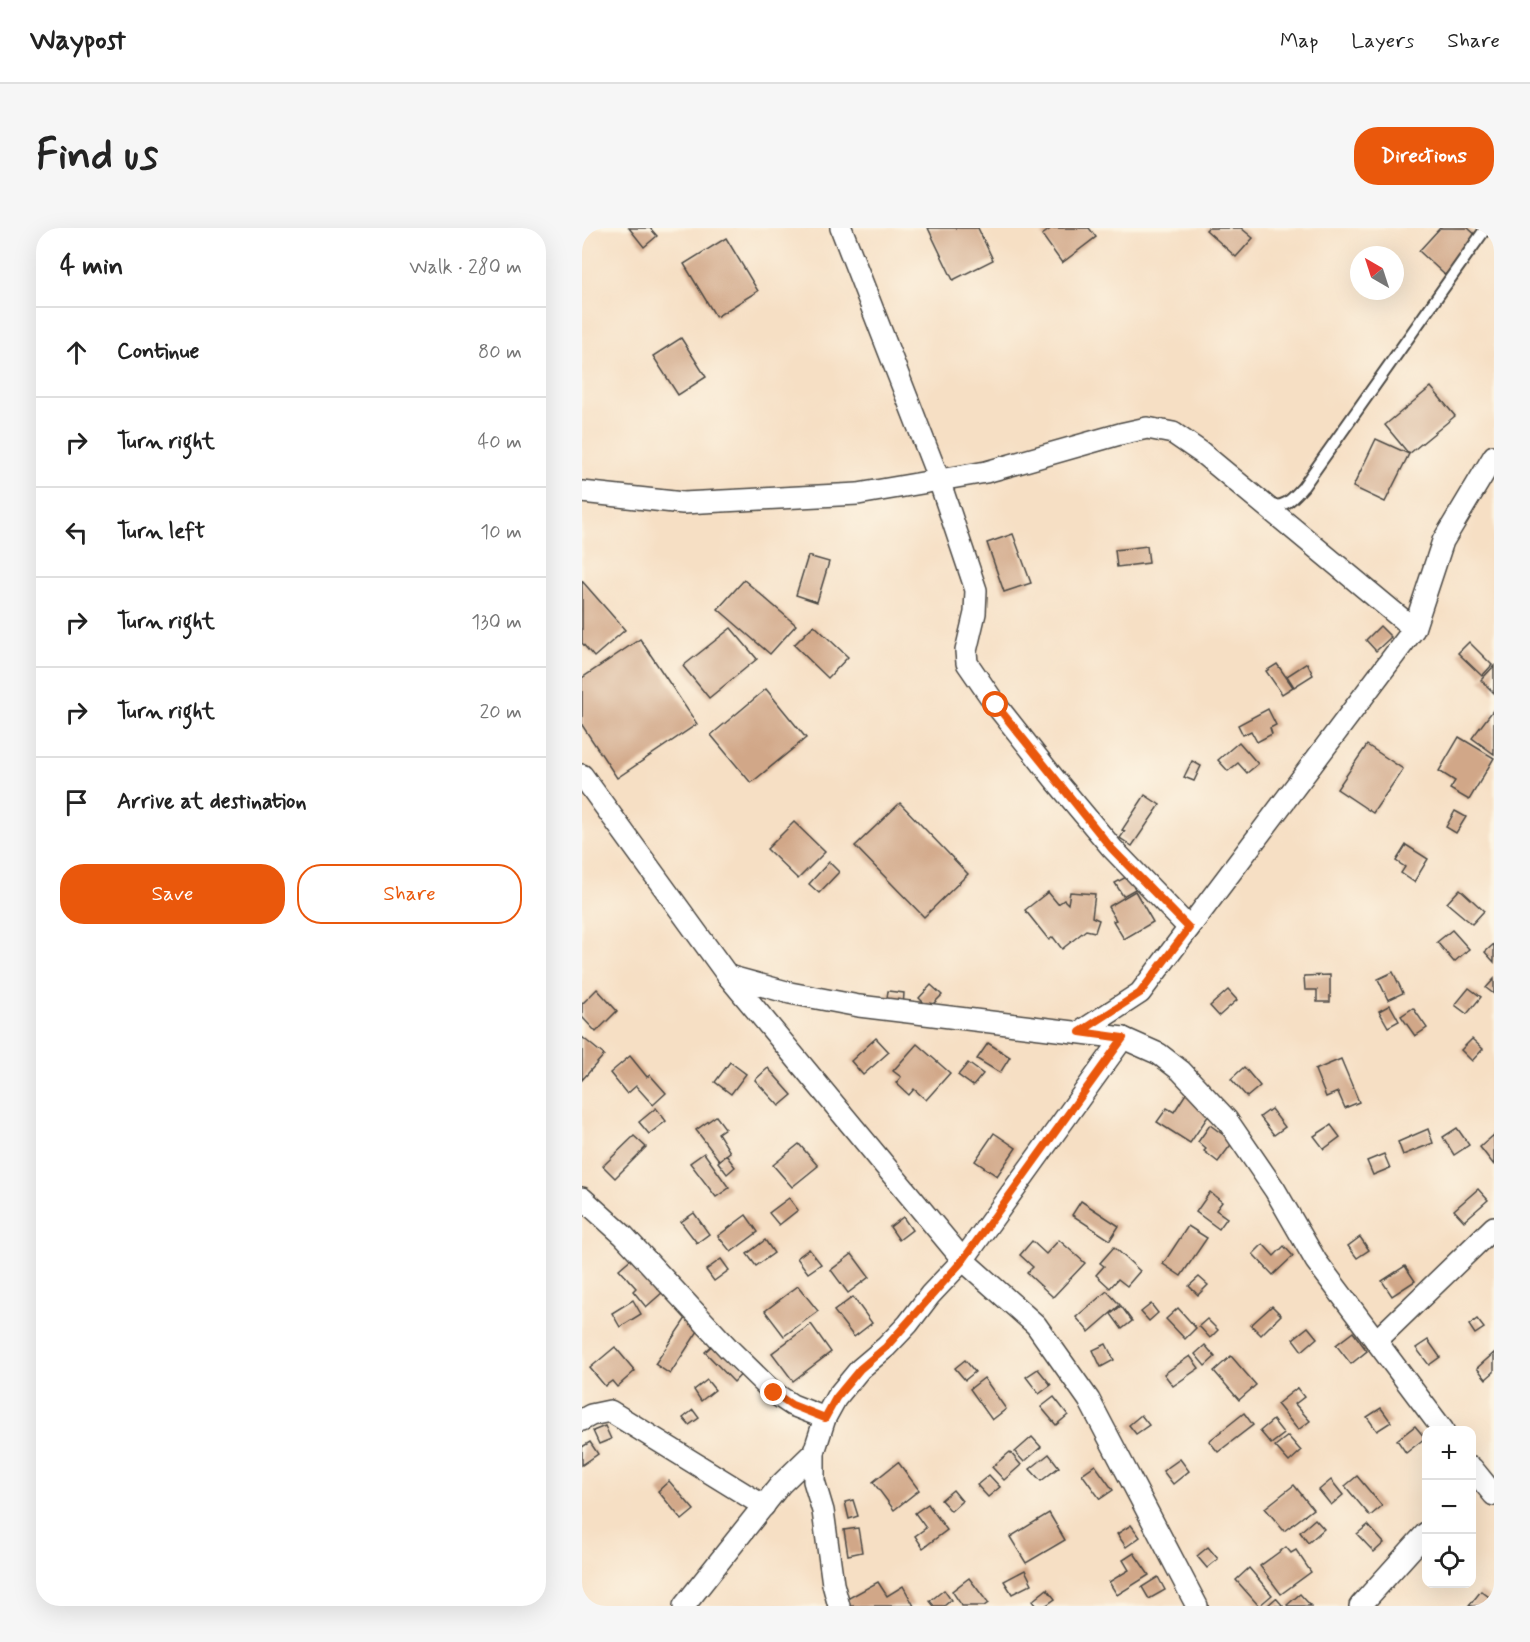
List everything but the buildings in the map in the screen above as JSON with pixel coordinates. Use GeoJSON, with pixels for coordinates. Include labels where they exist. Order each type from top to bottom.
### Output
{"type":"FeatureCollection","features":[{"type":"Feature","properties":{"kind":"street"},"geometry":{"type":"LineString","coordinates":[[841,228],[939,480],[976,590],[975,613],[966,651],[968,663],[996,705],[1112,849],[1189,928]]}},
{"type":"Feature","properties":{"kind":"street"},"geometry":{"type":"LineString","coordinates":[[582,492],[683,503],[858,494],[986,472],[1120,434],[1147,429],[1173,433],[1202,453],[1414,629]]}},
{"type":"Feature","properties":{"kind":"street"},"geometry":{"type":"LineString","coordinates":[[1080,1032],[1140,993],[1414,629],[1443,541],[1494,456]]}},
{"type":"Feature","properties":{"kind":"street"},"geometry":{"type":"LineString","coordinates":[[582,774],[728,976],[963,1260],[1036,1325],[1089,1400],[1197,1606]]}},
{"type":"Feature","properties":{"kind":"street"},"geometry":{"type":"LineString","coordinates":[[728,976],[790,993],[859,1006],[1123,1038],[1159,1054],[1181,1071],[1227,1120],[1275,1190],[1316,1261],[1439,1426]]}},
{"type":"Feature","properties":{"kind":"street"},"geometry":{"type":"LineString","coordinates":[[839,1606],[833,1584],[823,1511],[814,1481],[814,1452],[825,1418],[836,1398],[860,1369],[886,1347],[963,1260],[1123,1038]]}},
{"type":"Feature","properties":{"kind":"street"},"geometry":{"type":"LineString","coordinates":[[582,1198],[624,1236],[729,1349],[774,1393],[792,1405],[825,1418]]}},
{"type":"Feature","properties":{"kind":"street"},"geometry":{"type":"LineString","coordinates":[[1376,1341],[1494,1227]]}},
{"type":"Feature","properties":{"kind":"street"},"geometry":{"type":"LineString","coordinates":[[582,1420],[591,1414],[610,1411],[764,1506]]}},
{"type":"Feature","properties":{"kind":"street"},"geometry":{"type":"LineString","coordinates":[[684,1606],[780,1485],[814,1452]]}},
{"type":"Feature","properties":{"kind":"street"},"geometry":{"type":"LineString","coordinates":[[1476,1478],[1494,1495]]}},
{"type":"Feature","properties":{"kind":"street"},"geometry":{"type":"LineString","coordinates":[[1360,1606],[1425,1534]]}},
{"type":"Feature","properties":{"kind":"lane"},"geometry":{"type":"LineString","coordinates":[[1263,504],[1276,507],[1290,502],[1303,487],[1486,228]]}},
{"type":"Feature","properties":{"kind":"route"},"geometry":{"type":"LineString","coordinates":[[774,1393],[792,1405],[825,1418],[836,1398],[860,1369],[908,1324],[930,1295],[963,1260],[1123,1038],[1080,1032],[1140,993],[1189,928],[1112,849],[996,705]]}}]}
